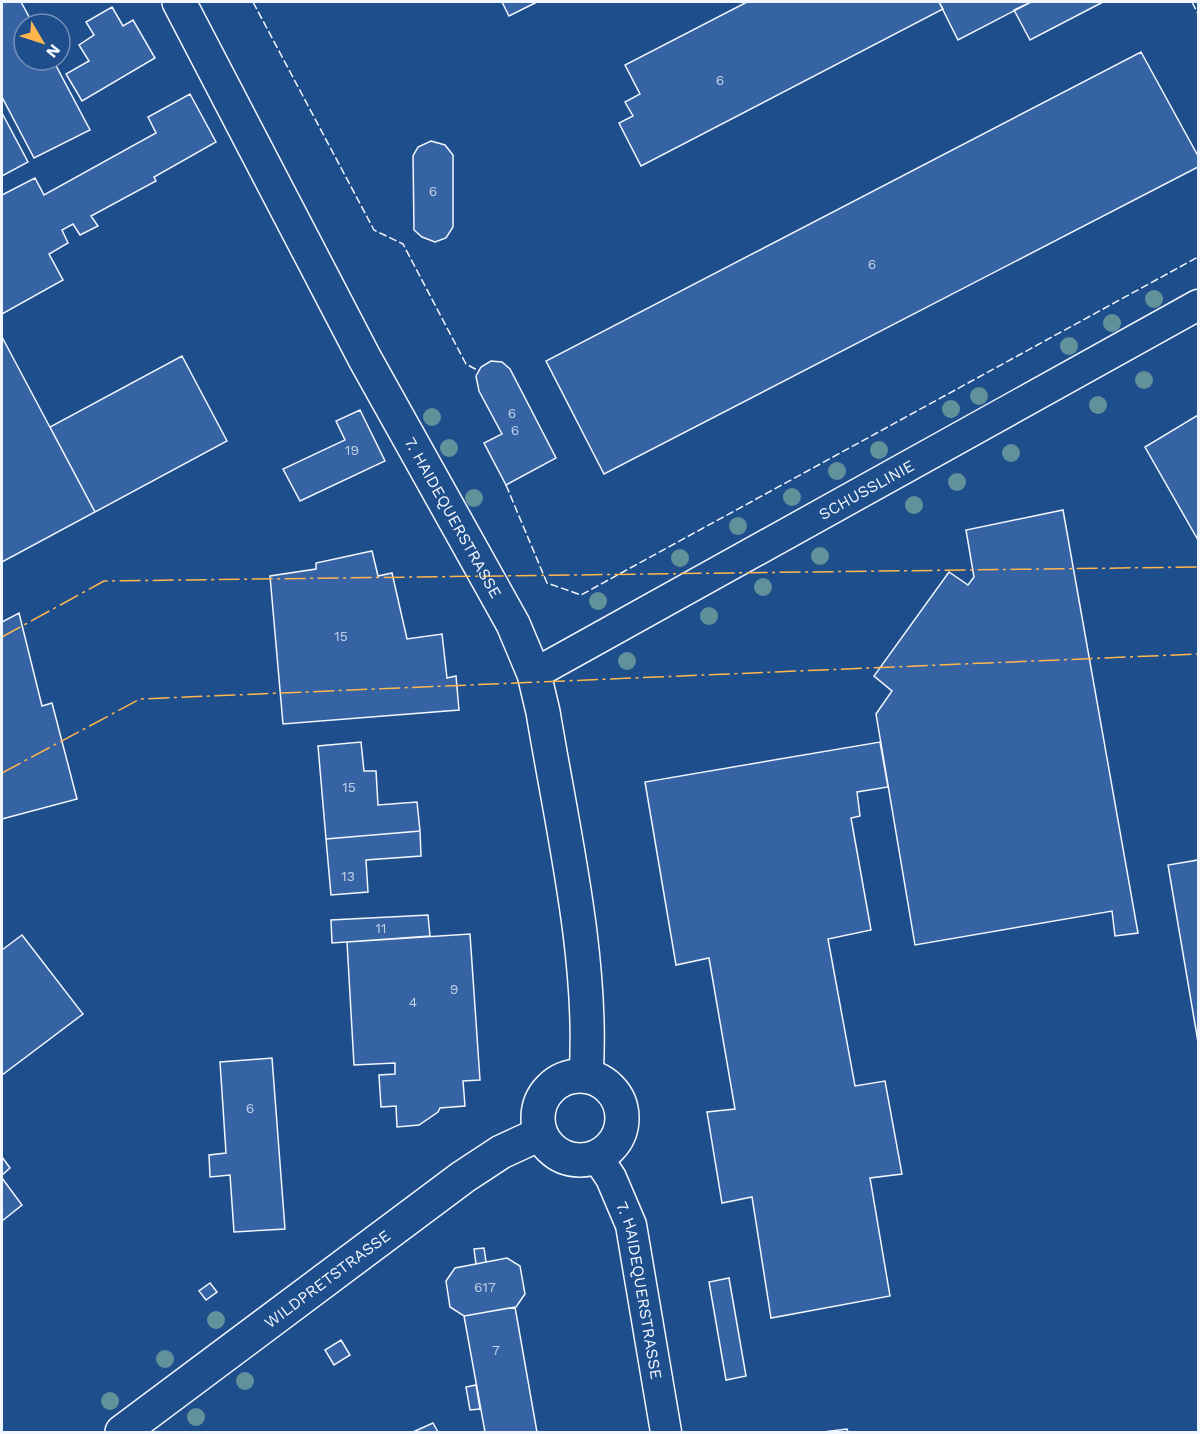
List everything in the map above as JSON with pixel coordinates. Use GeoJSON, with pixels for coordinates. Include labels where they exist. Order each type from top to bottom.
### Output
{"type":"FeatureCollection","features":[{"type":"Feature","properties":{"kind":"main road","name":"7. HAIDEQUERSTRASSE"},"geometry":{"type":"LineString","coordinates":[[179,2],[365,359],[513,624],[534,674],[543,712],[581,946],[589,1038],[586,1076]]}},
{"type":"Feature","properties":{"kind":"main road"},"geometry":{"type":"LineString","coordinates":[[586,1076],[604,1082],[616,1094],[622,1108],[622,1123],[618,1137],[609,1149],[597,1157],[574,1160],[560,1155],[548,1146],[540,1134],[537,1119],[541,1100],[549,1088],[562,1079],[586,1076]]}},
{"type":"Feature","properties":{"kind":"main road","name":"WILDPRETSTRASSE"},"geometry":{"type":"LineString","coordinates":[[122,1432],[464,1177],[501,1152],[540,1134]]}},
{"type":"Feature","properties":{"kind":"street","name":"SCHUSSLINIE"},"geometry":{"type":"LineString","coordinates":[[534,674],[1198,304]]}},
{"type":"Feature","properties":{"kind":"street","name":"7. HAIDEQUERSTRASSE"},"geometry":{"type":"LineString","coordinates":[[597,1157],[611,1178],[631,1225],[666,1432]]}},
{"type":"Feature","properties":{"kind":"building"},"geometry":{"type":"Polygon","coordinates":[[[2,2],[21,2],[26,12],[12,12],[12,72],[59,72],[90,130],[34,158],[2,97],[2,2]]]}},
{"type":"Feature","properties":{"kind":"building"},"geometry":{"type":"Polygon","coordinates":[[[502,2],[537,2],[509,16],[502,2]]]}},
{"type":"Feature","properties":{"kind":"building"},"geometry":{"type":"Polygon","coordinates":[[[747,2],[939,2],[943,9],[641,166],[619,123],[633,116],[625,102],[640,94],[625,65],[747,2]]]}},
{"type":"Feature","properties":{"kind":"building"},"geometry":{"type":"Polygon","coordinates":[[[939,2],[1031,2],[958,40],[939,2]]]}},
{"type":"Feature","properties":{"kind":"building"},"geometry":{"type":"Polygon","coordinates":[[[1031,2],[1103,2],[1030,40],[1014,10],[1031,2]]]}},
{"type":"Feature","properties":{"kind":"building"},"geometry":{"type":"Polygon","coordinates":[[[112,7],[123,26],[133,20],[155,58],[82,101],[66,74],[89,61],[79,45],[94,35],[86,22],[112,7]]]}},
{"type":"Feature","properties":{"kind":"building"},"geometry":{"type":"Polygon","coordinates":[[[1141,52],[1198,156],[1198,167],[604,474],[546,361],[1141,52]]]}},
{"type":"Feature","properties":{"kind":"building"},"geometry":{"type":"Polygon","coordinates":[[[190,94],[216,142],[154,177],[156,181],[91,216],[98,226],[80,235],[73,224],[62,230],[68,243],[49,254],[63,280],[2,314],[2,195],[35,178],[44,195],[156,133],[148,117],[190,94]]]}},
{"type":"Feature","properties":{"kind":"building"},"geometry":{"type":"Polygon","coordinates":[[[2,113],[28,162],[2,176],[2,113]]]}},
{"type":"Feature","properties":{"kind":"building"},"geometry":{"type":"Polygon","coordinates":[[[431,141],[445,145],[453,155],[453,227],[446,238],[435,242],[422,237],[414,230],[413,156],[418,147],[431,141]]]}},
{"type":"Feature","properties":{"kind":"building"},"geometry":{"type":"Polygon","coordinates":[[[2,337],[95,512],[2,562],[2,337]]]}},
{"type":"Feature","properties":{"kind":"building"},"geometry":{"type":"Polygon","coordinates":[[[182,356],[227,441],[95,512],[50,427],[182,356]]]}},
{"type":"Feature","properties":{"kind":"building"},"geometry":{"type":"Polygon","coordinates":[[[491,361],[502,362],[510,369],[556,458],[506,485],[484,443],[502,434],[479,391],[476,376],[481,367],[491,361]]]}},
{"type":"Feature","properties":{"kind":"building"},"geometry":{"type":"Polygon","coordinates":[[[360,410],[385,461],[300,501],[283,469],[345,440],[336,421],[360,410]]]}},
{"type":"Feature","properties":{"kind":"building"},"geometry":{"type":"Polygon","coordinates":[[[1198,415],[1198,540],[1145,447],[1198,415]]]}},
{"type":"Feature","properties":{"kind":"building"},"geometry":{"type":"Polygon","coordinates":[[[1063,510],[1138,933],[1115,936],[1112,911],[915,945],[876,714],[892,691],[874,676],[949,572],[968,585],[974,577],[966,530],[1063,510]]]}},
{"type":"Feature","properties":{"kind":"building"},"geometry":{"type":"Polygon","coordinates":[[[372,551],[378,576],[392,573],[407,639],[442,634],[447,678],[456,676],[459,710],[283,724],[270,576],[316,569],[316,563],[372,551]]]}},
{"type":"Feature","properties":{"kind":"building"},"geometry":{"type":"Polygon","coordinates":[[[19,613],[42,706],[52,703],[77,799],[2,819],[2,622],[19,613]]]}},
{"type":"Feature","properties":{"kind":"building"},"geometry":{"type":"Polygon","coordinates":[[[361,742],[364,771],[376,771],[378,805],[417,802],[420,831],[326,839],[318,746],[361,742]]]}},
{"type":"Feature","properties":{"kind":"building"},"geometry":{"type":"Polygon","coordinates":[[[880,742],[888,787],[857,792],[860,816],[851,818],[871,930],[828,939],[855,1086],[885,1081],[902,1174],[870,1178],[890,1296],[771,1318],[752,1197],[722,1203],[707,1112],[735,1109],[709,958],[676,965],[645,782],[880,742]]]}},
{"type":"Feature","properties":{"kind":"building"},"geometry":{"type":"Polygon","coordinates":[[[420,831],[421,856],[366,860],[368,892],[331,895],[326,839],[420,831]]]}},
{"type":"Feature","properties":{"kind":"building"},"geometry":{"type":"Polygon","coordinates":[[[1198,860],[1198,1042],[1168,865],[1198,860]]]}},
{"type":"Feature","properties":{"kind":"building"},"geometry":{"type":"Polygon","coordinates":[[[428,915],[430,936],[332,943],[331,920],[428,915]]]}},
{"type":"Feature","properties":{"kind":"building"},"geometry":{"type":"Polygon","coordinates":[[[470,934],[480,1080],[463,1081],[465,1106],[440,1108],[438,1112],[419,1125],[397,1127],[396,1106],[381,1107],[379,1075],[395,1074],[395,1063],[354,1065],[347,942],[470,934]]]}},
{"type":"Feature","properties":{"kind":"building"},"geometry":{"type":"Polygon","coordinates":[[[22,935],[83,1014],[2,1075],[2,950],[22,935]]]}},
{"type":"Feature","properties":{"kind":"building"},"geometry":{"type":"Polygon","coordinates":[[[272,1058],[285,1229],[234,1232],[230,1175],[210,1177],[209,1155],[226,1153],[220,1062],[272,1058]]]}},
{"type":"Feature","properties":{"kind":"building"},"geometry":{"type":"Polygon","coordinates":[[[2,1157],[10,1168],[2,1175],[2,1157]]]}},
{"type":"Feature","properties":{"kind":"building"},"geometry":{"type":"Polygon","coordinates":[[[2,1178],[22,1205],[2,1221],[2,1178]]]}},
{"type":"Feature","properties":{"kind":"building"},"geometry":{"type":"Polygon","coordinates":[[[484,1248],[486,1262],[476,1264],[474,1249],[484,1248]]]}},
{"type":"Feature","properties":{"kind":"building"},"geometry":{"type":"Polygon","coordinates":[[[507,1258],[520,1266],[525,1294],[516,1307],[464,1316],[450,1307],[446,1281],[455,1268],[507,1258]]]}},
{"type":"Feature","properties":{"kind":"building"},"geometry":{"type":"Polygon","coordinates":[[[729,1278],[746,1376],[726,1380],[709,1282],[729,1278]]]}},
{"type":"Feature","properties":{"kind":"building"},"geometry":{"type":"Polygon","coordinates":[[[210,1283],[217,1292],[206,1300],[199,1291],[210,1283]]]}},
{"type":"Feature","properties":{"kind":"building"},"geometry":{"type":"Polygon","coordinates":[[[515,1307],[537,1432],[485,1432],[464,1316],[515,1307]]]}},
{"type":"Feature","properties":{"kind":"building"},"geometry":{"type":"Polygon","coordinates":[[[341,1340],[350,1355],[334,1365],[325,1350],[341,1340]]]}},
{"type":"Feature","properties":{"kind":"building"},"geometry":{"type":"Polygon","coordinates":[[[476,1385],[480,1409],[470,1410],[466,1387],[476,1385]]]}},
{"type":"Feature","properties":{"kind":"building"},"geometry":{"type":"Polygon","coordinates":[[[433,1423],[438,1432],[413,1432],[433,1423]]]}},
{"type":"Feature","properties":{"kind":"building"},"geometry":{"type":"Polygon","coordinates":[[[847,1429],[848,1432],[823,1432],[847,1429]]]}},
{"type":"Feature","properties":{"kind":"fence"},"geometry":{"type":"LineString","coordinates":[[253,2],[374,230],[403,244],[466,364],[479,371]]}},
{"type":"Feature","properties":{"kind":"fence"},"geometry":{"type":"LineString","coordinates":[[1192,2],[1198,14]]}},
{"type":"Feature","properties":{"kind":"fence"},"geometry":{"type":"LineString","coordinates":[[506,485],[547,583],[581,595],[1198,257]]}},
{"type":"Feature","properties":{"kind":"power"},"geometry":{"type":"LineString","coordinates":[[2,637],[104,581],[1198,567]]}},
{"type":"Feature","properties":{"kind":"power"},"geometry":{"type":"LineString","coordinates":[[2,773],[140,699],[1198,654]]}}]}
